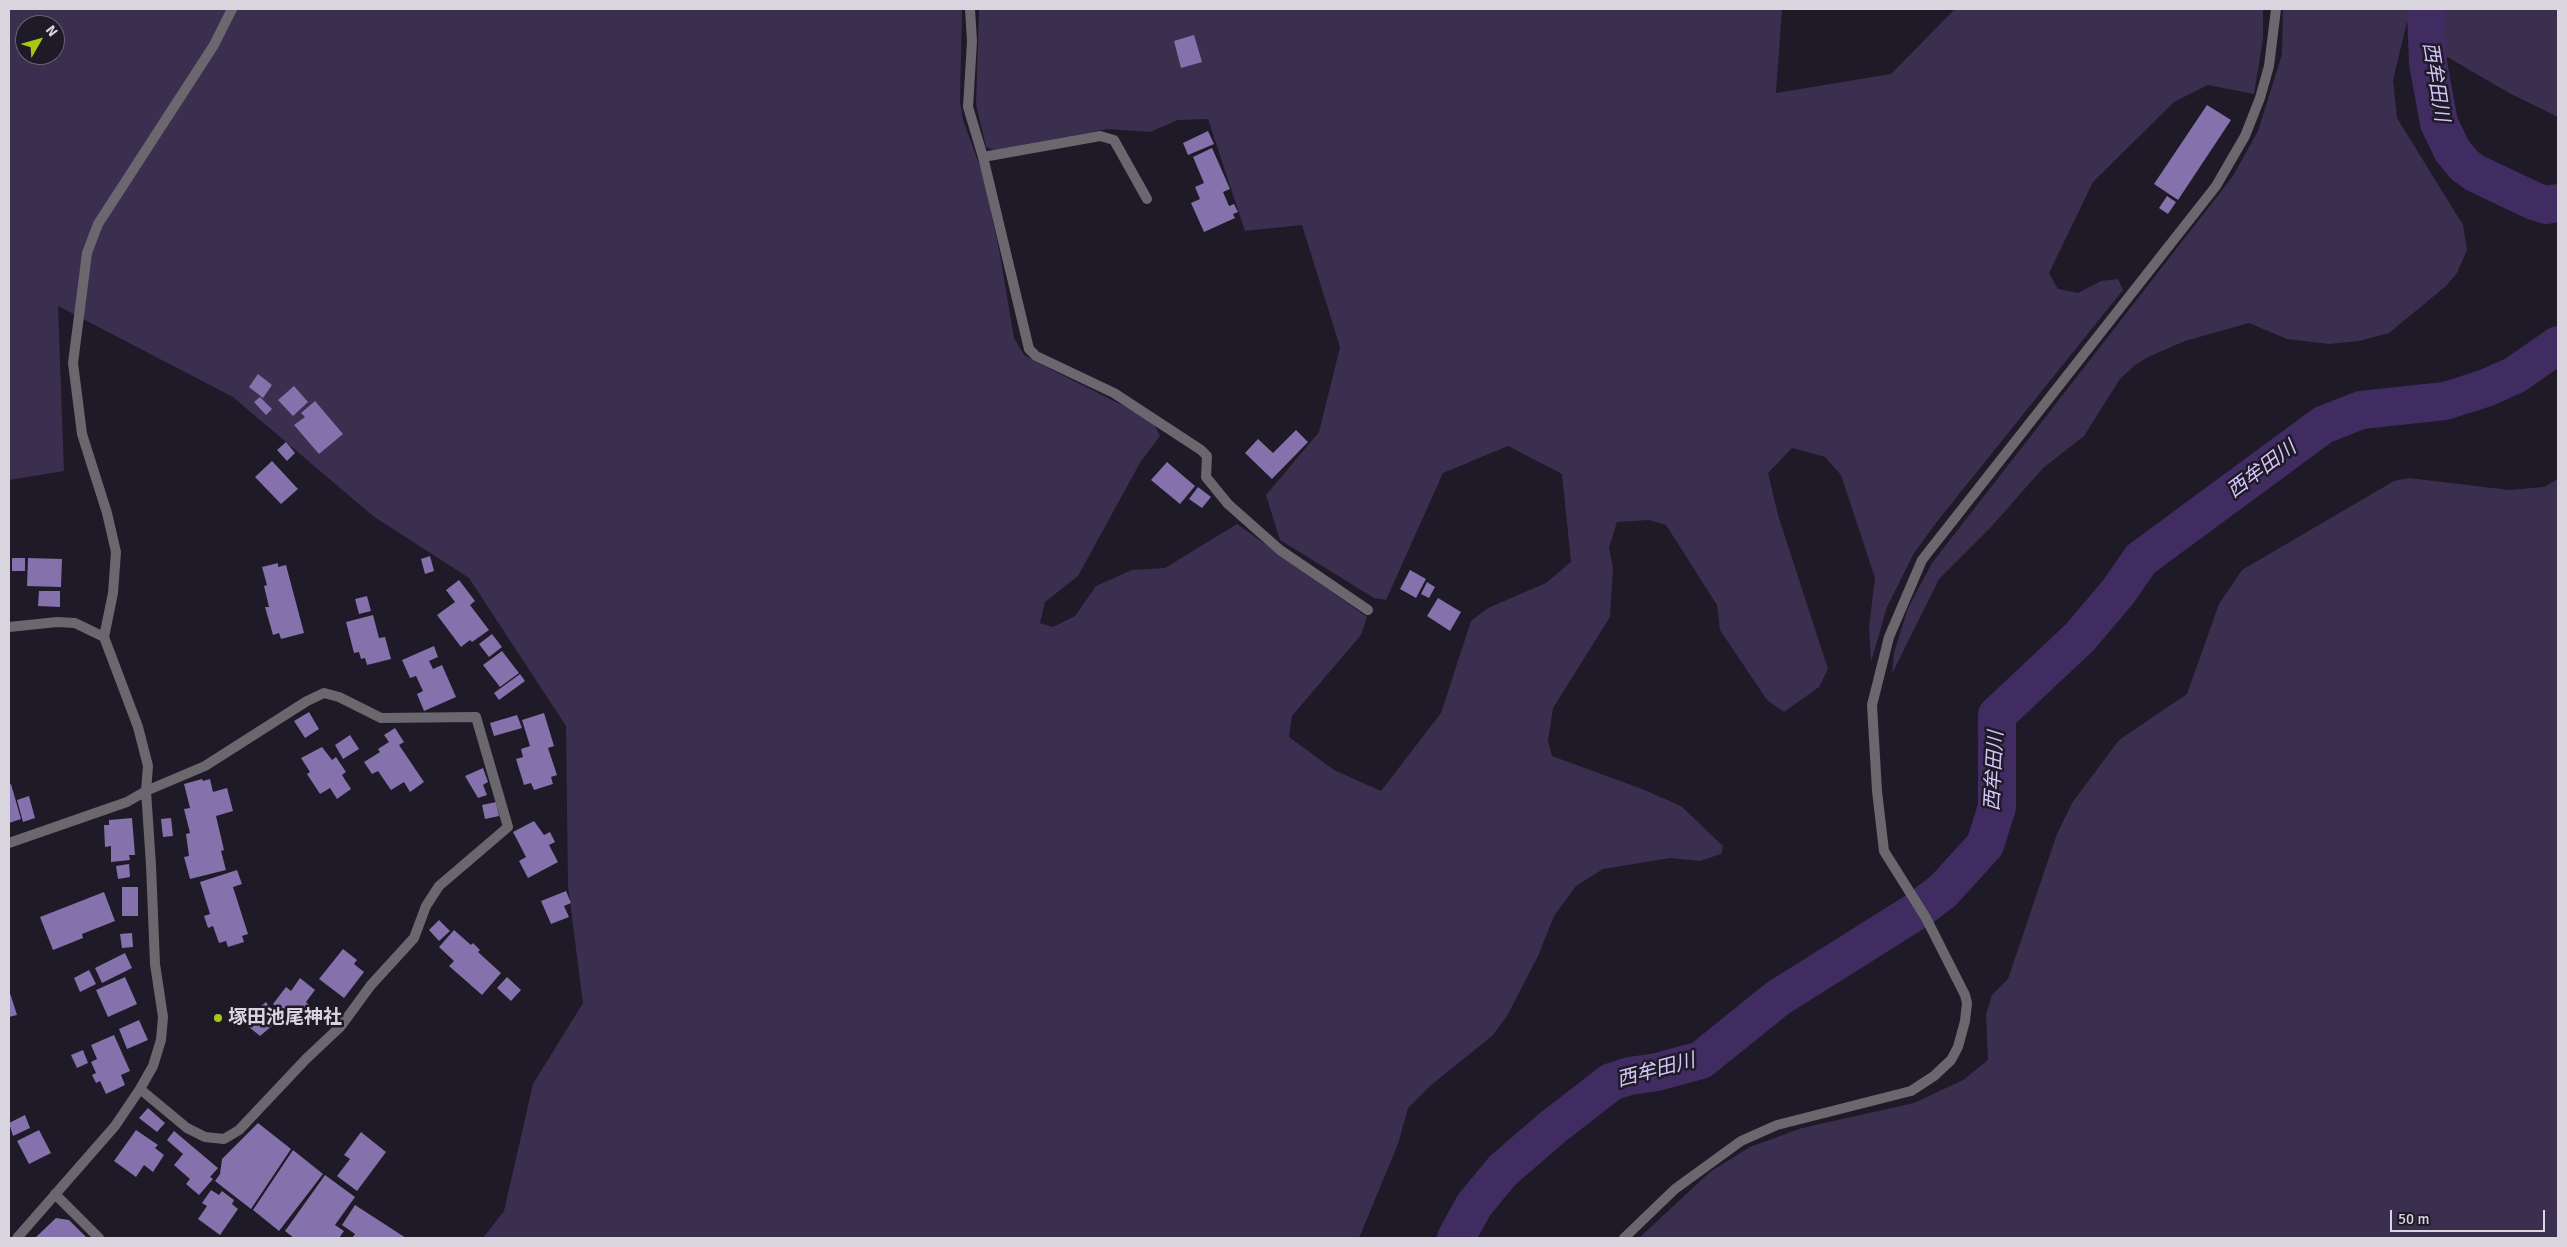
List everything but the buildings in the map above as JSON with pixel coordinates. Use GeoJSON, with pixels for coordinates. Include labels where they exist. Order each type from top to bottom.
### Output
{"type":"FeatureCollection","features":[{"type":"Feature","properties":{"kind":"street"},"geometry":{"type":"LineString","coordinates":[[17,1238],[115,1126],[153,1066],[161,1040],[163,1017],[155,964],[146,791],[148,766],[145,749],[104,637],[114,593],[116,552],[107,514],[82,434],[73,364],[87,253],[98,224],[214,46],[232,9]]}},
{"type":"Feature","properties":{"kind":"street"},"geometry":{"type":"LineString","coordinates":[[970,9],[972,41],[968,107],[983,157],[1029,349],[1036,356],[1114,393],[1201,450],[1207,456],[1206,477],[1228,504],[1280,550],[1368,610]]}},
{"type":"Feature","properties":{"kind":"street"},"geometry":{"type":"LineString","coordinates":[[1624,1238],[1675,1189],[1741,1141],[1778,1125],[1911,1091],[1934,1076],[1951,1060],[1963,1033],[1967,1003],[1965,995],[1926,918],[1884,852],[1876,790],[1872,705],[1889,636],[1922,560],[2216,186],[2245,136],[2260,98],[2269,66],[2276,9]]}},
{"type":"Feature","properties":{"kind":"street"},"geometry":{"type":"LineString","coordinates":[[983,157],[1100,136],[1114,140],[1147,198]]}},
{"type":"Feature","properties":{"kind":"street"},"geometry":{"type":"LineString","coordinates":[[9,627],[57,622],[74,623],[104,637]]}},
{"type":"Feature","properties":{"kind":"street"},"geometry":{"type":"LineString","coordinates":[[9,843],[128,802],[146,791],[205,766],[307,701],[324,693],[339,697],[381,718],[476,717],[508,827],[440,886],[426,906],[414,938],[371,985],[341,1026],[306,1059],[239,1130],[224,1139],[205,1137],[187,1128],[140,1089]]}},
{"type":"Feature","properties":{"kind":"street"},"geometry":{"type":"LineString","coordinates":[[55,1194],[98,1238]]}},
{"type":"Feature","properties":{"kind":"shaded area"},"geometry":{"type":"Polygon","coordinates":[[[9,9],[962,9],[960,102],[963,120],[982,172],[999,249],[1014,338],[1024,355],[1152,420],[1160,436],[1141,461],[1078,576],[1045,602],[1040,623],[1053,627],[1075,616],[1096,586],[1132,570],[1165,568],[1237,524],[1367,617],[1361,635],[1292,716],[1289,737],[1334,770],[1381,791],[1441,713],[1471,621],[1488,608],[1546,583],[1571,562],[1562,474],[1508,446],[1443,473],[1386,600],[1374,598],[1280,540],[1266,495],[1319,432],[1340,347],[1302,225],[1245,231],[1208,119],[1178,120],[1150,132],[1107,129],[994,150],[986,147],[976,104],[979,9],[1782,9],[1776,93],[1891,74],[1955,9],[2263,9],[2263,38],[2254,94],[2208,85],[2174,102],[2093,182],[2049,273],[2058,289],[2078,293],[2101,281],[2118,279],[2123,290],[1939,519],[1914,553],[1887,607],[1871,662],[1869,627],[1875,578],[1841,475],[1825,457],[1792,448],[1768,473],[1778,515],[1828,669],[1819,687],[1784,712],[1767,700],[1720,630],[1717,605],[1666,525],[1649,520],[1617,522],[1609,548],[1613,568],[1610,617],[1553,708],[1548,741],[1552,756],[1642,789],[1681,806],[1723,846],[1721,854],[1700,861],[1670,858],[1603,869],[1576,886],[1554,916],[1538,956],[1507,1016],[1492,1036],[1431,1085],[1408,1108],[1398,1144],[1359,1238],[483,1238],[504,1211],[533,1084],[583,1003],[568,886],[566,726],[469,578],[373,516],[233,397],[58,306],[64,471],[9,480],[9,9]]]}},
{"type":"Feature","properties":{"kind":"shaded area"},"geometry":{"type":"Polygon","coordinates":[[[2283,9],[2558,9],[2558,117],[2509,93],[2444,55],[2407,22],[2393,80],[2397,118],[2463,225],[2467,250],[2457,273],[2446,286],[2389,333],[2359,341],[2329,344],[2287,339],[2249,323],[2185,341],[2148,357],[2135,365],[2120,379],[2084,436],[2043,468],[1992,526],[1939,579],[1892,674],[1894,653],[1908,608],[1932,563],[2233,176],[2258,131],[2282,54],[2283,9]]]}},
{"type":"Feature","properties":{"kind":"shaded area"},"geometry":{"type":"Polygon","coordinates":[[[2409,478],[2509,490],[2544,487],[2558,479],[2558,1238],[1639,1238],[1710,1172],[1750,1147],[1802,1128],[1914,1103],[1963,1080],[1988,1060],[1986,1014],[1992,995],[2008,979],[2057,834],[2072,803],[2119,740],[2187,694],[2219,604],[2242,570],[2394,481],[2409,478]]]}},
{"type":"Feature","properties":{"kind":"waterway","name":"西牟田川"},"geometry":{"type":"LineString","coordinates":[[2426,9],[2428,63],[2439,123],[2452,150],[2464,165],[2475,173],[2534,201],[2546,205],[2558,203]]}},
{"type":"Feature","properties":{"kind":"waterway","name":"西牟田川"},"geometry":{"type":"LineString","coordinates":[[1456,1238],[1474,1205],[1503,1170],[1553,1127],[1611,1082],[1701,1060],[1778,998],[1918,910],[1943,891],[1985,845],[1997,807],[1997,715],[2080,637],[2118,592],[2141,559],[2323,425],[2361,410],[2445,401],[2486,388],[2515,375],[2558,345]]}},
{"type":"Feature","properties":{"kind":"place","name":"塚田池尾神社"},"geometry":{"type":"Point","coordinates":[218,1018]}}]}
